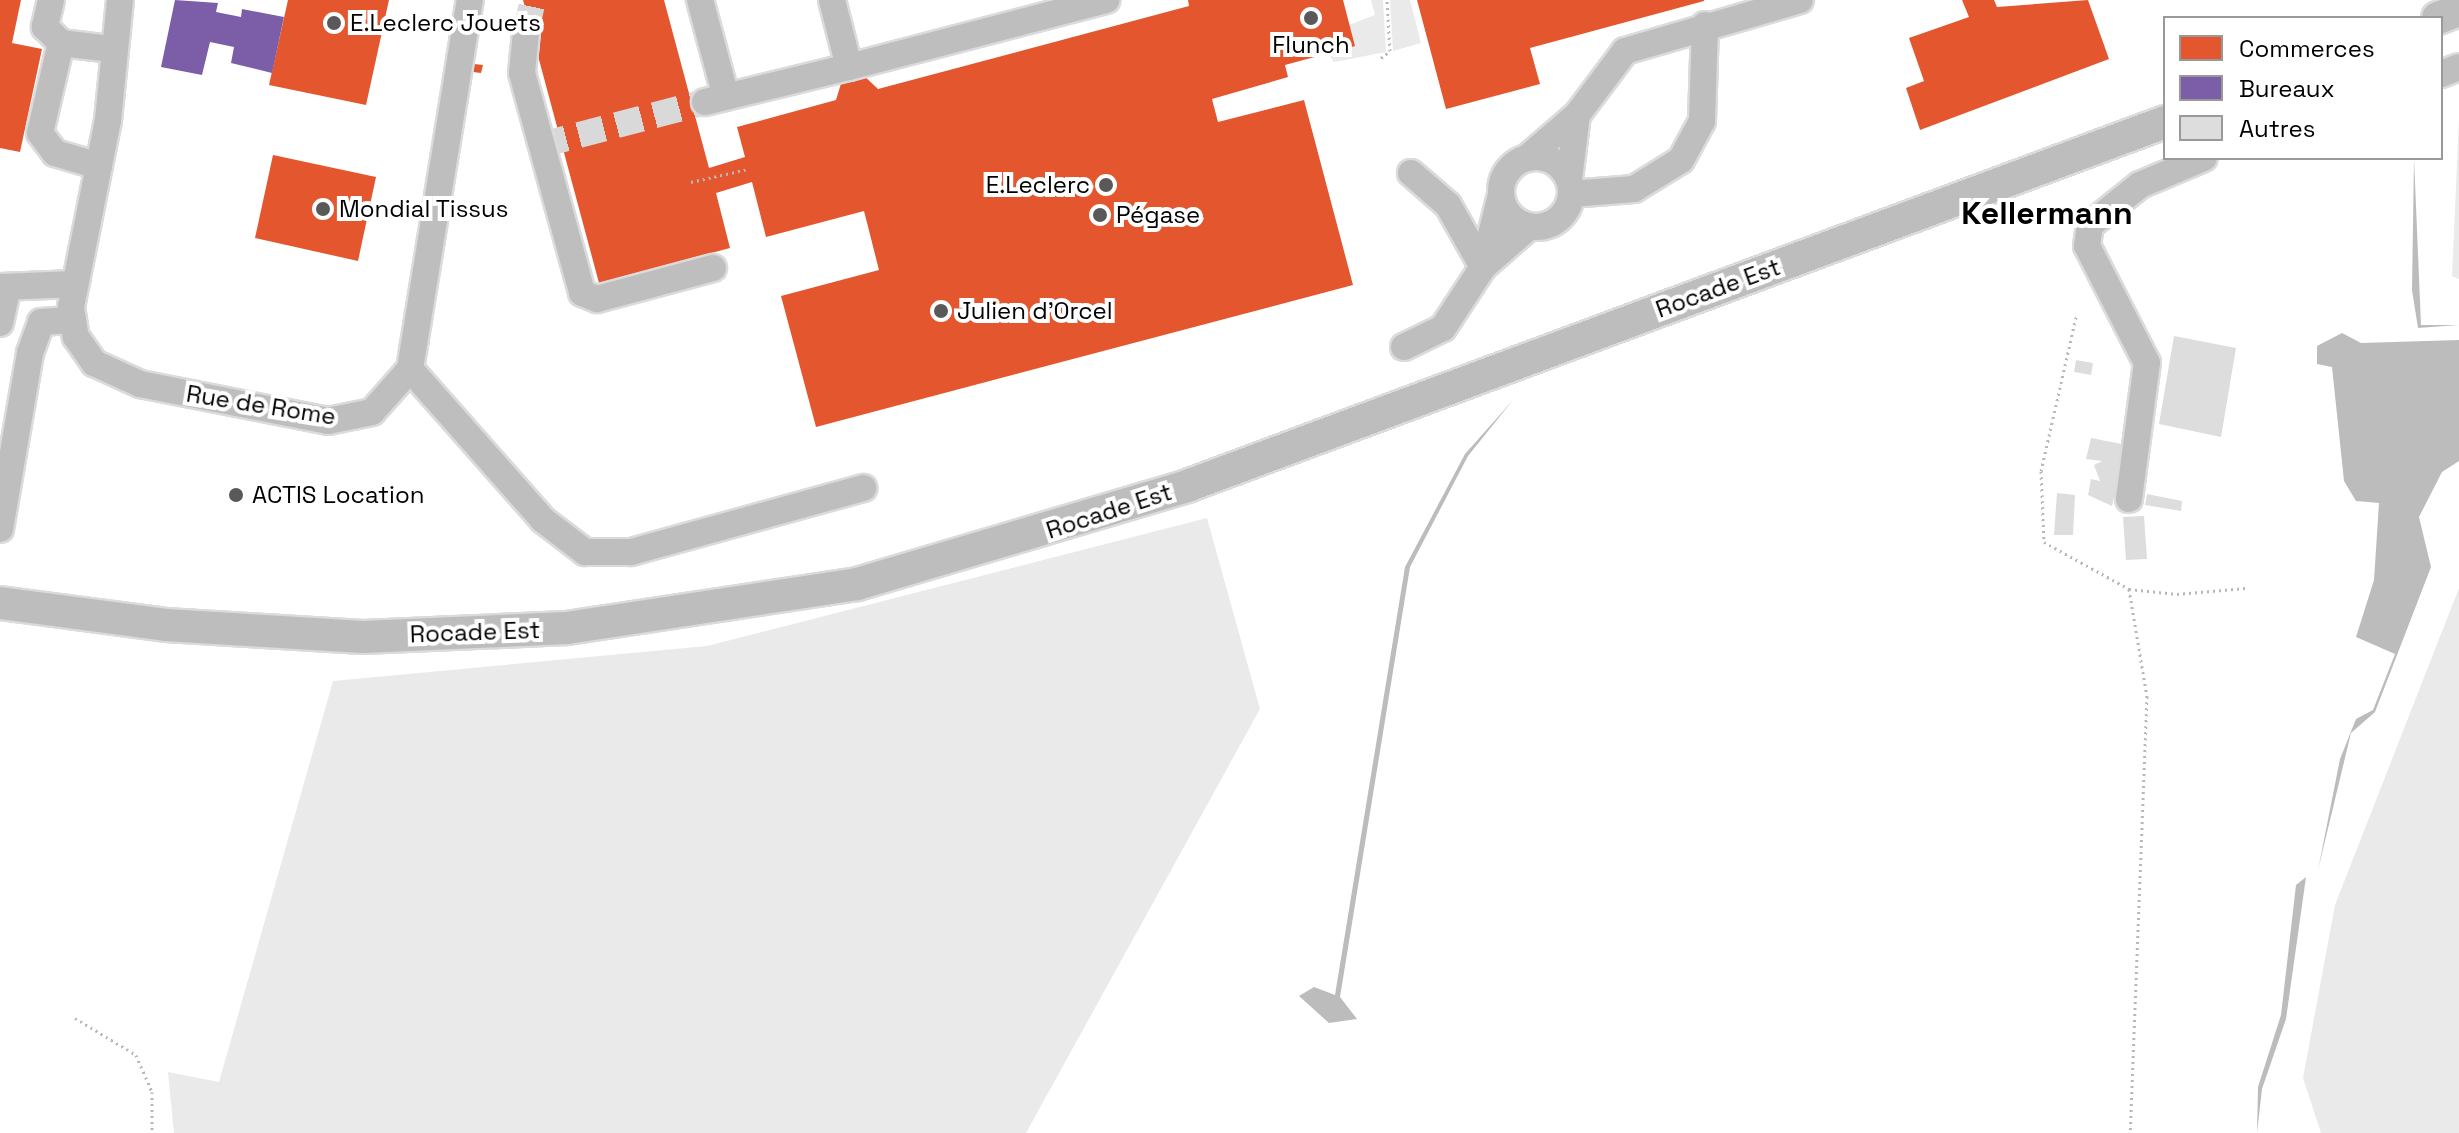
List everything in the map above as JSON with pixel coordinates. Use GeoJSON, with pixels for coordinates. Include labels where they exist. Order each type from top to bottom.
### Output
{"type":"FeatureCollection","features":[{"type":"Feature","properties":{"kind":"main road","name":"Rocade Est"},"geometry":{"type":"LineString","coordinates":[[0,603],[166,625],[363,637],[567,628],[857,584],[1187,486],[2163,123]]}},
{"type":"Feature","properties":{"kind":"street"},"geometry":{"type":"LineString","coordinates":[[51,0],[45,27],[61,43],[110,49]]}},
{"type":"Feature","properties":{"kind":"street","name":"Rue de Rome"},"geometry":{"type":"LineString","coordinates":[[120,0],[110,49],[99,166],[75,284],[73,320],[94,363],[116,375],[328,421],[372,412],[410,369]]}},
{"type":"Feature","properties":{"kind":"street"},"geometry":{"type":"LineString","coordinates":[[470,0],[410,369],[543,520],[585,552],[631,552],[863,488]]}},
{"type":"Feature","properties":{"kind":"street"},"geometry":{"type":"LineString","coordinates":[[700,0],[716,99],[1106,0]]}},
{"type":"Feature","properties":{"kind":"street"},"geometry":{"type":"LineString","coordinates":[[832,0],[849,67]]}},
{"type":"Feature","properties":{"kind":"street"},"geometry":{"type":"LineString","coordinates":[[1483,267],[1508,171],[1577,115],[1625,51],[1705,25],[1772,14],[1800,0]]}},
{"type":"Feature","properties":{"kind":"street"},"geometry":{"type":"LineString","coordinates":[[1528,157],[1548,159],[1570,186],[1634,189],[1681,160],[1702,121],[1705,25]]}},
{"type":"Feature","properties":{"kind":"street"},"geometry":{"type":"LineString","coordinates":[[526,32],[522,73],[582,293],[597,299],[713,268]]}},
{"type":"Feature","properties":{"kind":"street"},"geometry":{"type":"LineString","coordinates":[[61,43],[45,100],[44,146],[99,166]]}},
{"type":"Feature","properties":{"kind":"street"},"geometry":{"type":"LineString","coordinates":[[1404,347],[1443,328],[1483,267],[1530,226],[1557,219],[1570,186],[1577,115]]}},
{"type":"Feature","properties":{"kind":"street"},"geometry":{"type":"LineString","coordinates":[[2129,499],[2147,363],[2087,246],[2090,225],[2140,185],[2199,160]]}},
{"type":"Feature","properties":{"kind":"street"},"geometry":{"type":"LineString","coordinates":[[1411,173],[1448,205],[1483,267]]}},
{"type":"Feature","properties":{"kind":"street"},"geometry":{"type":"LineString","coordinates":[[1501,195],[1507,212],[1530,226]]}},
{"type":"Feature","properties":{"kind":"street"},"geometry":{"type":"LineString","coordinates":[[0,323],[3,288],[75,284]]}},
{"type":"Feature","properties":{"kind":"street"},"geometry":{"type":"LineString","coordinates":[[0,529],[30,353],[41,322],[73,320]]}},
{"type":"Feature","properties":{"kind":"path"},"geometry":{"type":"LineString","coordinates":[[1381,58],[1390,51],[1387,0]]}},
{"type":"Feature","properties":{"kind":"path"},"geometry":{"type":"LineString","coordinates":[[691,182],[748,169]]}},
{"type":"Feature","properties":{"kind":"path"},"geometry":{"type":"LineString","coordinates":[[2076,317],[2041,471],[2044,542],[2129,589],[2177,594],[2246,588]]}},
{"type":"Feature","properties":{"kind":"path"},"geometry":{"type":"LineString","coordinates":[[2129,589],[2147,696],[2130,1133]]}},
{"type":"Feature","properties":{"kind":"path"},"geometry":{"type":"LineString","coordinates":[[75,1018],[136,1055],[152,1092],[152,1133]]}},
{"type":"Feature","properties":{"kind":"shaded area"},"geometry":{"type":"Polygon","coordinates":[[[1371,0],[1383,0],[1386,52],[1334,62],[1328,53],[1349,25],[1375,15],[1371,0]]]}},
{"type":"Feature","properties":{"kind":"shaded area"},"geometry":{"type":"Polygon","coordinates":[[[1390,0],[1410,0],[1421,43],[1393,51],[1390,0]]]}},
{"type":"Feature","properties":{"kind":"shaded area"},"geometry":{"type":"Polygon","coordinates":[[[2459,119],[2459,279],[2452,276],[2459,119]]]}},
{"type":"Feature","properties":{"kind":"shaded area"},"geometry":{"type":"Polygon","coordinates":[[[2414,160],[2421,325],[2459,325],[2418,328],[2412,290],[2414,160]]]}},
{"type":"Feature","properties":{"kind":"shaded area"},"geometry":{"type":"Polygon","coordinates":[[[2342,333],[2361,343],[2459,340],[2459,461],[2442,472],[2419,517],[2431,567],[2375,712],[2351,733],[2318,870],[2340,759],[2356,719],[2373,710],[2395,654],[2356,637],[2374,580],[2379,503],[2356,501],[2344,481],[2332,367],[2317,364],[2317,346],[2342,333]]]}},
{"type":"Feature","properties":{"kind":"shaded area"},"geometry":{"type":"Polygon","coordinates":[[[1513,400],[1468,456],[1410,567],[1340,997],[1357,1019],[1329,1023],[1299,996],[1314,987],[1335,995],[1405,567],[1465,454],[1513,400]]]}},
{"type":"Feature","properties":{"kind":"shaded area"},"geometry":{"type":"Polygon","coordinates":[[[1207,518],[1260,709],[1026,1133],[174,1133],[168,1072],[219,1082],[333,681],[707,646],[1207,518]]]}},
{"type":"Feature","properties":{"kind":"shaded area"},"geometry":{"type":"Polygon","coordinates":[[[2459,588],[2459,1133],[2321,1133],[2303,1078],[2335,905],[2459,588]]]}},
{"type":"Feature","properties":{"kind":"shaded area"},"geometry":{"type":"Polygon","coordinates":[[[2306,877],[2286,1019],[2262,1089],[2257,1133],[2258,1087],[2281,1015],[2296,885],[2306,877]]]}},
{"type":"Feature","properties":{"kind":"building: Commerces"},"geometry":{"type":"Polygon","coordinates":[[[0,0],[21,0],[12,43],[42,49],[20,152],[0,148],[0,0]]]}},
{"type":"Feature","properties":{"kind":"building: Commerces"},"geometry":{"type":"Polygon","coordinates":[[[288,0],[389,0],[366,105],[269,85],[288,0]]]}},
{"type":"Feature","properties":{"kind":"building: Commerces","name":"Pégase"},"geometry":{"type":"Polygon","coordinates":[[[523,0],[664,0],[709,168],[745,157],[737,127],[836,100],[843,77],[860,72],[878,89],[1189,6],[1188,0],[1343,0],[1355,46],[1285,65],[1288,77],[1212,99],[1218,122],[1304,100],[1353,285],[816,427],[781,296],[879,270],[864,211],[766,237],[752,182],[716,193],[730,248],[599,283],[523,0]]]}},
{"type":"Feature","properties":{"kind":"building: Commerces"},"geometry":{"type":"Polygon","coordinates":[[[1417,0],[1704,1],[1530,48],[1540,84],[1446,109],[1417,0]]]}},
{"type":"Feature","properties":{"kind":"building: Commerces"},"geometry":{"type":"Polygon","coordinates":[[[1962,0],[1994,0],[1997,7],[2088,0],[2109,59],[1920,130],[1906,88],[1924,81],[1909,38],[1969,17],[1962,0]]]}},
{"type":"Feature","properties":{"kind":"building: Commerces"},"geometry":{"type":"Polygon","coordinates":[[[474,64],[483,65],[481,73],[473,72],[474,64]]]}},
{"type":"Feature","properties":{"kind":"building: Commerces"},"geometry":{"type":"Polygon","coordinates":[[[273,155],[376,177],[358,261],[255,238],[273,155]]]}},
{"type":"Feature","properties":{"kind":"building: Bureaux"},"geometry":{"type":"Polygon","coordinates":[[[175,0],[218,3],[216,12],[241,17],[242,9],[284,17],[272,73],[231,63],[234,47],[210,42],[202,75],[161,67],[175,0]]]}},
{"type":"Feature","properties":{"kind":"building: Autres"},"geometry":{"type":"Polygon","coordinates":[[[2174,336],[2236,348],[2221,437],[2159,424],[2174,336]]]}},
{"type":"Feature","properties":{"kind":"building: Autres"},"geometry":{"type":"Polygon","coordinates":[[[2076,360],[2093,363],[2091,375],[2074,372],[2076,360]]]}},
{"type":"Feature","properties":{"kind":"building: Autres"},"geometry":{"type":"Polygon","coordinates":[[[2091,438],[2127,445],[2112,506],[2088,495],[2091,479],[2100,481],[2094,465],[2102,461],[2086,459],[2091,438]]]}},
{"type":"Feature","properties":{"kind":"building: Autres"},"geometry":{"type":"Polygon","coordinates":[[[2057,493],[2075,495],[2073,535],[2054,535],[2057,493]]]}},
{"type":"Feature","properties":{"kind":"building: Autres"},"geometry":{"type":"Polygon","coordinates":[[[2147,494],[2182,501],[2181,511],[2145,505],[2147,494]]]}},
{"type":"Feature","properties":{"kind":"building: Autres"},"geometry":{"type":"Polygon","coordinates":[[[2144,516],[2147,559],[2126,560],[2123,517],[2144,516]]]}},
{"type":"Feature","properties":{"kind":"tunnel"},"geometry":{"type":"LineString","coordinates":[[526,32],[533,0]]}},
{"type":"Feature","properties":{"kind":"tunnel"},"geometry":{"type":"LineString","coordinates":[[541,145],[705,102]]}},
{"type":"Feature","properties":{"kind":"place","name":"Flunch"},"geometry":{"type":"Point","coordinates":[1311,18]}},
{"type":"Feature","properties":{"kind":"place","name":"E.Leclerc Jouets"},"geometry":{"type":"Point","coordinates":[334,23]}},
{"type":"Feature","properties":{"kind":"place","name":"E.Leclerc"},"geometry":{"type":"Point","coordinates":[1106,185]}},
{"type":"Feature","properties":{"kind":"place","name":"Mondial Tissus"},"geometry":{"type":"Point","coordinates":[323,209]}},
{"type":"Feature","properties":{"kind":"place","name":"Pégase"},"geometry":{"type":"Point","coordinates":[1100,215]}},
{"type":"Feature","properties":{"kind":"place","name":"Julien d'Orcel"},"geometry":{"type":"Point","coordinates":[941,311]}},
{"type":"Feature","properties":{"kind":"place","name":"ACTIS Location"},"geometry":{"type":"Point","coordinates":[236,495]}},
{"type":"Feature","properties":{"kind":"district","name":"Kellermann"},"geometry":{"type":"Point","coordinates":[2047,213]}}]}
